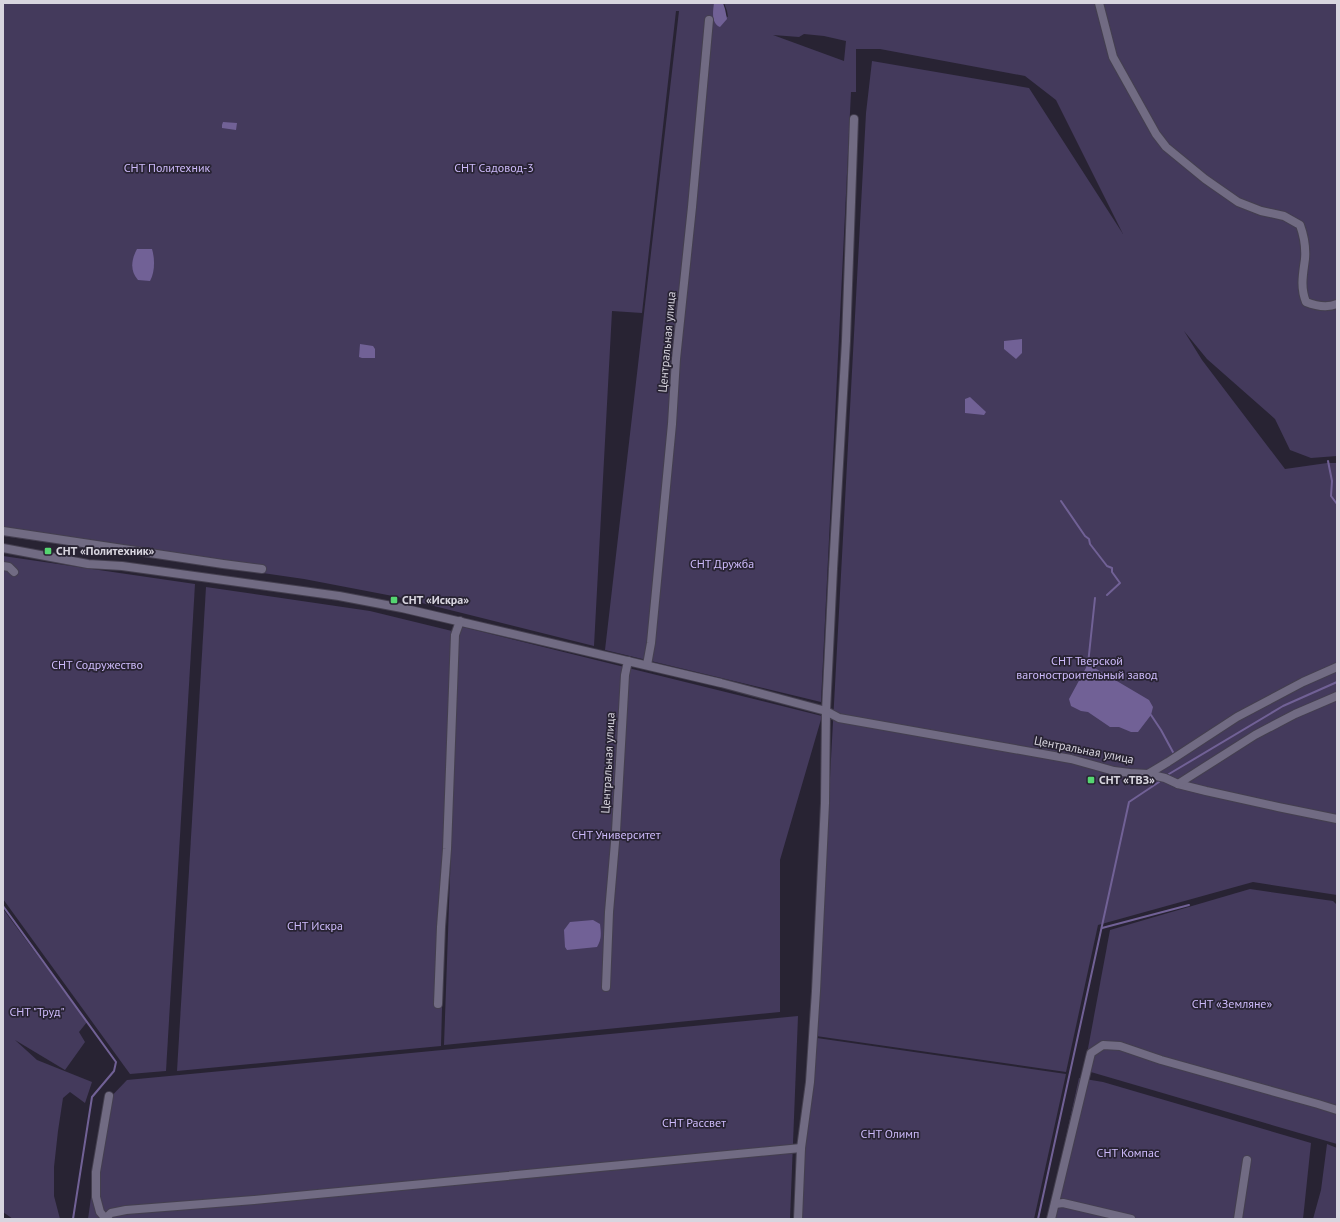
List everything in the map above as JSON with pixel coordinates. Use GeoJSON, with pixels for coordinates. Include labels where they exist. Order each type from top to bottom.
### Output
{"type":"FeatureCollection","features":[{"type":"Feature","properties":{"kind":"street"},"geometry":{"type":"LineString","coordinates":[[1099,3],[1113,57],[1156,134],[1166,147],[1238,202],[1261,211],[1284,216],[1300,225],[1305,238],[1302,292],[1306,302],[1316,306],[1332,306],[1337,304]]}},
{"type":"Feature","properties":{"kind":"street","name":"Центральная улица"},"geometry":{"type":"LineString","coordinates":[[647,665],[651,643],[672,424],[676,359],[692,208],[709,20]]}},
{"type":"Feature","properties":{"kind":"street"},"geometry":{"type":"LineString","coordinates":[[798,1219],[801,1148],[810,1082],[816,991],[824,810],[826,711],[846,341],[854,119]]}},
{"type":"Feature","properties":{"kind":"street"},"geometry":{"type":"LineString","coordinates":[[3,531],[262,569]]}},
{"type":"Feature","properties":{"kind":"street","name":"Центральная улица"},"geometry":{"type":"LineString","coordinates":[[3,548],[88,564],[122,566],[339,596],[402,608],[721,683],[826,711],[839,718],[1071,759],[1114,771],[1148,774],[1165,778],[1178,784],[1278,807],[1337,818]]}},
{"type":"Feature","properties":{"kind":"street"},"geometry":{"type":"LineString","coordinates":[[3,566],[9,567],[14,572]]}},
{"type":"Feature","properties":{"kind":"street"},"geometry":{"type":"LineString","coordinates":[[438,1004],[441,927],[447,849],[455,635],[460,621]]}},
{"type":"Feature","properties":{"kind":"street","name":"Центральная улица"},"geometry":{"type":"LineString","coordinates":[[606,987],[609,912],[616,831],[625,675],[628,661]]}},
{"type":"Feature","properties":{"kind":"street"},"geometry":{"type":"LineString","coordinates":[[1148,774],[1236,717],[1303,682],[1337,667]]}},
{"type":"Feature","properties":{"kind":"street"},"geometry":{"type":"LineString","coordinates":[[1178,784],[1255,735],[1295,714],[1337,696]]}},
{"type":"Feature","properties":{"kind":"street"},"geometry":{"type":"LineString","coordinates":[[1051,1219],[1091,1052],[1103,1045],[1120,1046],[1161,1060],[1337,1110]]}},
{"type":"Feature","properties":{"kind":"street"},"geometry":{"type":"LineString","coordinates":[[109,1096],[96,1172],[96,1197],[100,1212],[106,1219],[111,1213],[126,1210],[394,1187],[801,1148]]}},
{"type":"Feature","properties":{"kind":"street"},"geometry":{"type":"LineString","coordinates":[[1238,1219],[1247,1160]]}},
{"type":"Feature","properties":{"kind":"street"},"geometry":{"type":"LineString","coordinates":[[1054,1204],[1063,1203],[1131,1219]]}},
{"type":"Feature","properties":{"kind":"green space"},"geometry":{"type":"Polygon","coordinates":[[[3,3],[718,3],[725,16],[728,17],[724,3],[1337,3],[1337,456],[1311,458],[1290,450],[1275,419],[1207,359],[1184,331],[1202,360],[1285,469],[1337,463],[1337,895],[1253,882],[1098,925],[1066,1072],[816,1036],[866,113],[872,61],[1029,88],[1123,234],[1056,100],[1025,76],[880,49],[856,49],[856,92],[851,92],[821,702],[605,650],[679,11],[676,11],[642,313],[612,311],[594,646],[398,597],[304,579],[3,536],[3,3]],[[804,34],[799,37],[773,35],[844,61],[846,41],[824,36],[804,34]]]}},
{"type":"Feature","properties":{"kind":"green space","name":"СНТ Содружество"},"geometry":{"type":"Polygon","coordinates":[[[3,556],[195,584],[166,1071],[130,1074],[3,899],[3,556]]]}},
{"type":"Feature","properties":{"kind":"green space","name":"СНТ Искра"},"geometry":{"type":"Polygon","coordinates":[[[206,587],[370,611],[452,631],[441,1046],[177,1071],[206,587]]]}},
{"type":"Feature","properties":{"kind":"green space","name":"СНТ Университет"},"geometry":{"type":"Polygon","coordinates":[[[459,626],[822,716],[780,860],[780,1012],[444,1045],[459,626]]]}},
{"type":"Feature","properties":{"kind":"green space","name":"СНТ «Земляне»"},"geometry":{"type":"Polygon","coordinates":[[[1250,889],[1333,901],[1337,905],[1337,1144],[1084,1070],[1110,930],[1250,889]]]}},
{"type":"Feature","properties":{"kind":"green space","name":"СНТ \"Труд\""},"geometry":{"type":"Polygon","coordinates":[[[3,909],[87,1022],[79,1032],[85,1042],[65,1070],[15,1040],[37,1060],[92,1082],[85,1103],[70,1092],[63,1098],[54,1167],[54,1196],[60,1219],[13,1219],[3,1212],[3,909]]]}},
{"type":"Feature","properties":{"kind":"green space","name":"СНТ Рассвет"},"geometry":{"type":"Polygon","coordinates":[[[798,1016],[790,1219],[88,1219],[104,1104],[127,1080],[798,1016]]]}},
{"type":"Feature","properties":{"kind":"green space","name":"СНТ Олимп"},"geometry":{"type":"Polygon","coordinates":[[[810,1037],[1066,1074],[1034,1219],[794,1219],[810,1037]]]}},
{"type":"Feature","properties":{"kind":"green space","name":"СНТ Компас"},"geometry":{"type":"Polygon","coordinates":[[[1079,1078],[1103,1082],[1311,1143],[1303,1219],[1139,1219],[1053,1196],[1079,1078]]]}},
{"type":"Feature","properties":{"kind":"green space"},"geometry":{"type":"Polygon","coordinates":[[[1327,1144],[1337,1148],[1337,1219],[1313,1219],[1321,1190],[1327,1144]]]}},
{"type":"Feature","properties":{"kind":"green space"},"geometry":{"type":"Polygon","coordinates":[[[1052,1201],[1123,1219],[1048,1219],[1052,1201]]]}},
{"type":"Feature","properties":{"kind":"shaded area"},"geometry":{"type":"Polygon","coordinates":[[[714,3],[723,3],[725,9],[727,19],[720,27],[714,20],[714,3]]]}},
{"type":"Feature","properties":{"kind":"shaded area"},"geometry":{"type":"Polygon","coordinates":[[[223,122],[237,123],[236,130],[222,128],[223,122]]]}},
{"type":"Feature","properties":{"kind":"shaded area"},"geometry":{"type":"Polygon","coordinates":[[[137,249],[152,249],[154,265],[153,274],[150,281],[138,280],[135,277],[132,265],[137,249]]]}},
{"type":"Feature","properties":{"kind":"shaded area"},"geometry":{"type":"Polygon","coordinates":[[[1022,339],[1022,353],[1016,359],[1004,349],[1004,341],[1022,339]]]}},
{"type":"Feature","properties":{"kind":"shaded area"},"geometry":{"type":"Polygon","coordinates":[[[360,344],[373,346],[375,349],[375,358],[359,357],[360,344]]]}},
{"type":"Feature","properties":{"kind":"shaded area"},"geometry":{"type":"Polygon","coordinates":[[[970,397],[986,412],[984,415],[965,413],[965,399],[970,397]]]}},
{"type":"Feature","properties":{"kind":"shaded area"},"geometry":{"type":"Polygon","coordinates":[[[1088,664],[1149,700],[1153,707],[1151,715],[1138,732],[1131,732],[1119,727],[1110,727],[1088,712],[1081,711],[1071,706],[1069,699],[1088,664]]]}},
{"type":"Feature","properties":{"kind":"shaded area"},"geometry":{"type":"Polygon","coordinates":[[[593,920],[600,924],[601,933],[597,947],[567,950],[565,947],[564,930],[570,922],[593,920]]]}},
{"type":"Feature","properties":{"kind":"waterway"},"geometry":{"type":"LineString","coordinates":[[1328,461],[1332,481],[1331,496],[1337,504]]}},
{"type":"Feature","properties":{"kind":"waterway"},"geometry":{"type":"LineString","coordinates":[[1061,501],[1085,536],[1089,539],[1090,544],[1107,566],[1112,568],[1112,572],[1120,583],[1107,595]]}},
{"type":"Feature","properties":{"kind":"waterway"},"geometry":{"type":"LineString","coordinates":[[1088,664],[1095,598]]}},
{"type":"Feature","properties":{"kind":"waterway"},"geometry":{"type":"LineString","coordinates":[[1169,774],[1283,706],[1337,682]]}},
{"type":"Feature","properties":{"kind":"waterway"},"geometry":{"type":"LineString","coordinates":[[1151,715],[1174,754]]}},
{"type":"Feature","properties":{"kind":"waterway"},"geometry":{"type":"LineString","coordinates":[[1038,1219],[1129,802],[1159,782]]}},
{"type":"Feature","properties":{"kind":"waterway"},"geometry":{"type":"LineString","coordinates":[[1102,928],[1189,905]]}},
{"type":"Feature","properties":{"kind":"waterway"},"geometry":{"type":"LineString","coordinates":[[3,906],[116,1062],[114,1071],[92,1097],[73,1219]]}},
{"type":"Feature","properties":{"kind":"place","name":"СНТ «Политехник»"},"geometry":{"type":"Point","coordinates":[48,551]}},
{"type":"Feature","properties":{"kind":"place","name":"СНТ «Искра»"},"geometry":{"type":"Point","coordinates":[394,600]}},
{"type":"Feature","properties":{"kind":"place","name":"СНТ «ТВЗ»"},"geometry":{"type":"Point","coordinates":[1091,780]}},
{"type":"Feature","properties":{"kind":"park label","name":"СНТ Политехник"},"geometry":{"type":"Point","coordinates":[167,168]}},
{"type":"Feature","properties":{"kind":"park label","name":"СНТ Садовод-3"},"geometry":{"type":"Point","coordinates":[494,168]}},
{"type":"Feature","properties":{"kind":"park label","name":"СНТ Дружба"},"geometry":{"type":"Point","coordinates":[722,564]}},
{"type":"Feature","properties":{"kind":"park label","name":"СНТ Тверской вагоностроительный завод"},"geometry":{"type":"Point","coordinates":[1087,668]}}]}
